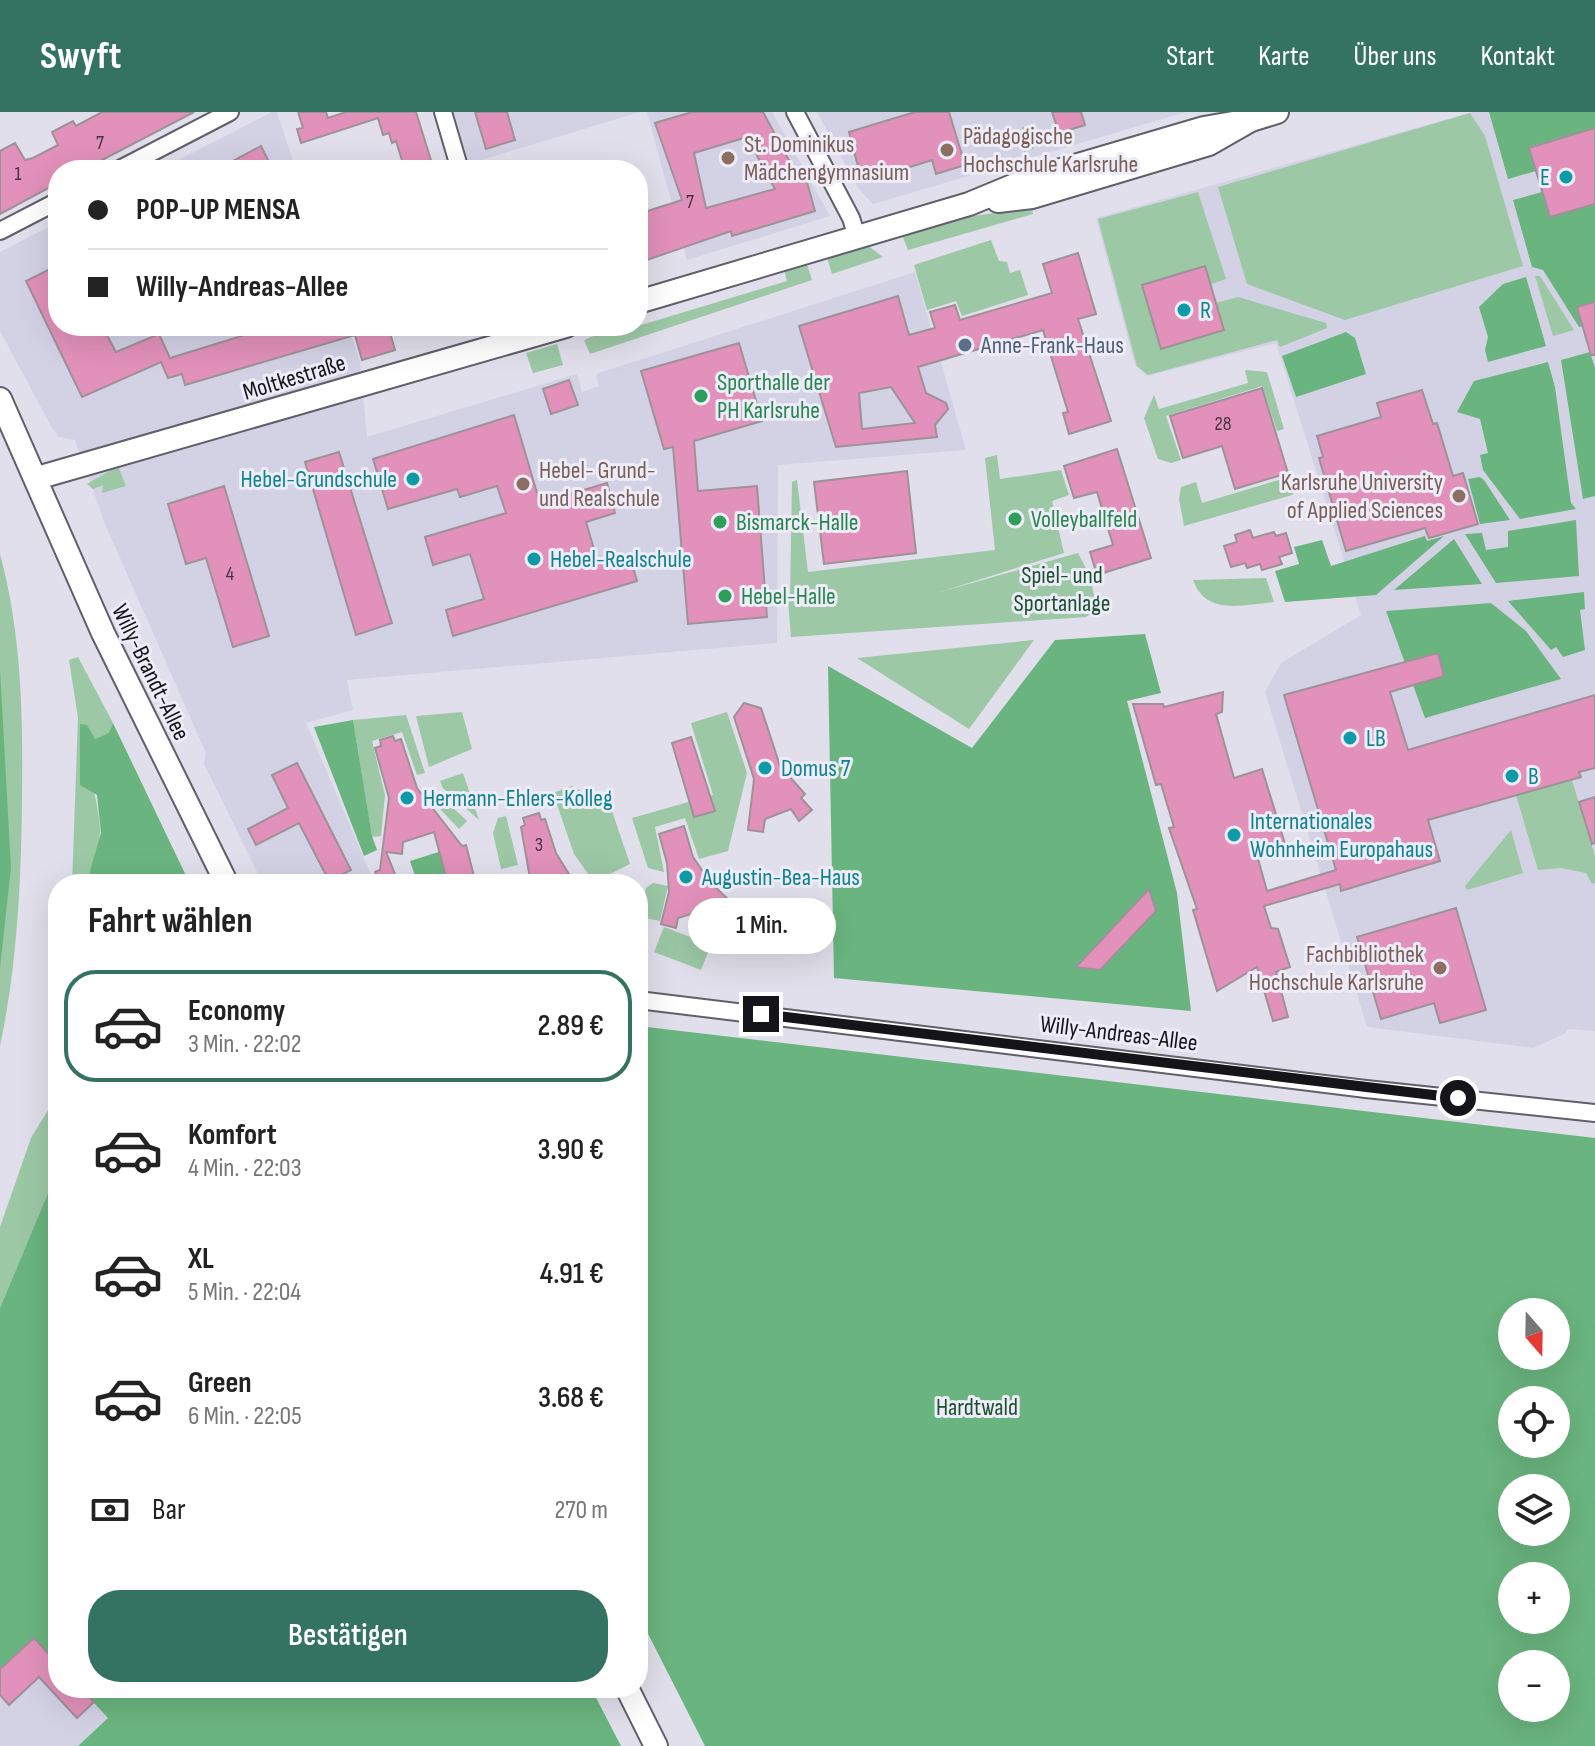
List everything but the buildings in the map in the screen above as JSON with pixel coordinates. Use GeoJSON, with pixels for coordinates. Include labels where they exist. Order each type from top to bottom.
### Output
{"type":"FeatureCollection","features":[{"type":"Feature","properties":{"kind":"main road"},"geometry":{"type":"LineString","coordinates":[[648,299],[854,227],[969,204],[1032,197],[1189,150],[1230,134],[1263,115]]}},
{"type":"Feature","properties":{"kind":"main road","name":"Moltkestraße"},"geometry":{"type":"LineString","coordinates":[[37,478],[502,336]]}},
{"type":"Feature","properties":{"kind":"main road","name":"Willy-Brandt-Allee"},"geometry":{"type":"LineString","coordinates":[[0,399],[103,633],[222,874]]}},
{"type":"Feature","properties":{"kind":"main road"},"geometry":{"type":"LineString","coordinates":[[632,1698],[656,1746]]}},
{"type":"Feature","properties":{"kind":"street"},"geometry":{"type":"LineString","coordinates":[[137,160],[230,112]]}},
{"type":"Feature","properties":{"kind":"street"},"geometry":{"type":"LineString","coordinates":[[443,112],[457,160]]}},
{"type":"Feature","properties":{"kind":"street"},"geometry":{"type":"LineString","coordinates":[[795,112],[854,227]]}},
{"type":"Feature","properties":{"kind":"street"},"geometry":{"type":"LineString","coordinates":[[0,231],[48,206]]}},
{"type":"Feature","properties":{"kind":"street","name":"Willy-Andreas-Allee"},"geometry":{"type":"LineString","coordinates":[[648,1001],[1366,1089],[1595,1113]]}},
{"type":"Feature","properties":{"kind":"shaded area"},"geometry":{"type":"Polygon","coordinates":[[[277,112],[293,160],[178,160],[277,112]]]}},
{"type":"Feature","properties":{"kind":"shaded area"},"geometry":{"type":"Polygon","coordinates":[[[454,112],[640,112],[481,160],[467,160],[454,112]]]}},
{"type":"Feature","properties":{"kind":"shaded area","name":"St. Dominikus Mädchengymnasium"},"geometry":{"type":"Polygon","coordinates":[[[647,112],[772,112],[830,216],[687,260],[647,112]]]}},
{"type":"Feature","properties":{"kind":"shaded area","name":"Pädagogische Hochschule Karlsruhe"},"geometry":{"type":"Polygon","coordinates":[[[817,112],[1186,112],[873,204],[858,188],[817,112]]]}},
{"type":"Feature","properties":{"kind":"shaded area","name":"Karlsruhe University of Applied Sciences"},"geometry":{"type":"Polygon","coordinates":[[[1473,112],[1595,112],[1595,1031],[1567,1029],[1566,1033],[1533,1048],[1367,1027],[1265,692],[1281,663],[1361,615],[1276,343],[1147,376],[1135,365],[1096,218],[1473,112]]]}},
{"type":"Feature","properties":{"kind":"shaded area"},"geometry":{"type":"Polygon","coordinates":[[[48,227],[48,336],[351,336],[360,362],[367,437],[577,374],[582,392],[599,386],[596,374],[915,272],[966,450],[778,465],[777,643],[347,680],[353,710],[306,723],[371,874],[258,874],[204,764],[206,753],[105,524],[75,440],[59,437],[52,428],[0,331],[0,252],[48,227]]]}},
{"type":"Feature","properties":{"kind":"shaded area"},"geometry":{"type":"Polygon","coordinates":[[[34,1638],[48,1667],[48,1698],[89,1698],[108,1718],[78,1746],[0,1746],[0,1669],[34,1638]]]}},
{"type":"Feature","properties":{"kind":"green space"},"geometry":{"type":"Polygon","coordinates":[[[1489,112],[1595,112],[1595,128],[1529,147],[1536,171],[1508,179],[1489,112]]]}},
{"type":"Feature","properties":{"kind":"green space"},"geometry":{"type":"Polygon","coordinates":[[[1470,113],[1485,136],[1523,266],[1345,320],[1247,284],[1218,187],[1470,113]]]}},
{"type":"Feature","properties":{"kind":"green space"},"geometry":{"type":"Polygon","coordinates":[[[1033,126],[1039,136],[1033,149],[1024,152],[1022,142],[1027,144],[1031,138],[1024,134],[1022,127],[1033,126]]]}},
{"type":"Feature","properties":{"kind":"green space"},"geometry":{"type":"Polygon","coordinates":[[[1198,192],[1226,279],[1211,284],[1205,266],[1224,330],[1216,303],[1238,297],[1326,323],[1327,328],[1280,347],[1277,340],[1148,375],[1137,366],[1098,219],[1198,192]]]}},
{"type":"Feature","properties":{"kind":"green space"},"geometry":{"type":"Polygon","coordinates":[[[1542,192],[1550,217],[1595,204],[1595,302],[1577,307],[1583,326],[1579,327],[1543,270],[1532,267],[1513,200],[1542,192]]]}},
{"type":"Feature","properties":{"kind":"green space"},"geometry":{"type":"Polygon","coordinates":[[[1032,208],[1033,214],[908,250],[902,235],[965,217],[1032,208]]]}},
{"type":"Feature","properties":{"kind":"green space"},"geometry":{"type":"Polygon","coordinates":[[[991,240],[999,261],[1007,262],[1010,273],[1020,270],[1028,295],[962,316],[956,301],[927,310],[914,265],[991,240]]]}},
{"type":"Feature","properties":{"kind":"green space"},"geometry":{"type":"Polygon","coordinates":[[[867,245],[883,257],[832,274],[827,258],[867,245]]]}},
{"type":"Feature","properties":{"kind":"green space"},"geometry":{"type":"Polygon","coordinates":[[[806,261],[812,280],[648,335],[648,323],[787,281],[784,269],[806,261]]]}},
{"type":"Feature","properties":{"kind":"green space"},"geometry":{"type":"Polygon","coordinates":[[[1535,276],[1540,276],[1574,330],[1553,336],[1535,276]]]}},
{"type":"Feature","properties":{"kind":"green space"},"geometry":{"type":"Polygon","coordinates":[[[1526,277],[1546,346],[1488,362],[1485,350],[1488,337],[1479,307],[1503,284],[1526,277]]]}},
{"type":"Feature","properties":{"kind":"green space"},"geometry":{"type":"Polygon","coordinates":[[[1346,332],[1355,338],[1366,374],[1296,397],[1282,356],[1346,332]]]}},
{"type":"Feature","properties":{"kind":"green space"},"geometry":{"type":"Polygon","coordinates":[[[594,336],[644,336],[590,354],[584,340],[594,336]]]}},
{"type":"Feature","properties":{"kind":"green space"},"geometry":{"type":"Polygon","coordinates":[[[557,344],[563,365],[533,373],[526,353],[557,344]]]}},
{"type":"Feature","properties":{"kind":"green space"},"geometry":{"type":"Polygon","coordinates":[[[1590,352],[1595,368],[1595,496],[1583,499],[1561,360],[1590,352]]]}},
{"type":"Feature","properties":{"kind":"green space"},"geometry":{"type":"Polygon","coordinates":[[[1548,362],[1555,387],[1571,503],[1576,509],[1520,519],[1483,470],[1480,455],[1488,453],[1480,419],[1457,412],[1474,381],[1548,362]]]}},
{"type":"Feature","properties":{"kind":"green space"},"geometry":{"type":"Polygon","coordinates":[[[1245,370],[1267,372],[1284,429],[1277,431],[1262,386],[1166,416],[1181,460],[1171,463],[1158,459],[1144,418],[1154,395],[1159,409],[1248,383],[1245,370]]]}},
{"type":"Feature","properties":{"kind":"green space","name":"Spiel- und Sportanlage"},"geometry":{"type":"Polygon","coordinates":[[[997,455],[1000,479],[1061,470],[1069,495],[1052,501],[1064,553],[940,592],[1078,553],[1090,576],[1097,610],[1086,617],[791,637],[788,601],[822,597],[790,599],[792,482],[797,480],[808,572],[995,550],[985,458],[997,455]]]}},
{"type":"Feature","properties":{"kind":"green space"},"geometry":{"type":"Polygon","coordinates":[[[118,466],[126,486],[102,493],[103,485],[93,489],[87,484],[118,466]]]}},
{"type":"Feature","properties":{"kind":"green space"},"geometry":{"type":"Polygon","coordinates":[[[1292,476],[1296,491],[1292,495],[1184,526],[1179,499],[1181,487],[1196,482],[1202,503],[1292,476]]]}},
{"type":"Feature","properties":{"kind":"green space"},"geometry":{"type":"Polygon","coordinates":[[[1480,477],[1510,520],[1480,524],[1468,479],[1480,477]]]}},
{"type":"Feature","properties":{"kind":"green space"},"geometry":{"type":"Polygon","coordinates":[[[1576,520],[1579,576],[1496,583],[1465,534],[1482,533],[1486,550],[1508,547],[1508,531],[1576,520]]]}},
{"type":"Feature","properties":{"kind":"green space"},"geometry":{"type":"Polygon","coordinates":[[[1425,536],[1427,541],[1444,536],[1376,595],[1285,602],[1275,571],[1299,564],[1294,547],[1322,540],[1331,566],[1425,536]]]}},
{"type":"Feature","properties":{"kind":"green space"},"geometry":{"type":"Polygon","coordinates":[[[1454,539],[1482,584],[1394,590],[1454,539]]]}},
{"type":"Feature","properties":{"kind":"green space"},"geometry":{"type":"Polygon","coordinates":[[[0,554],[17,646],[22,771],[17,925],[0,1046],[0,554]]]}},
{"type":"Feature","properties":{"kind":"green space"},"geometry":{"type":"Polygon","coordinates":[[[1266,578],[1274,602],[1238,606],[1216,604],[1207,599],[1193,580],[1266,578]]]}},
{"type":"Feature","properties":{"kind":"green space"},"geometry":{"type":"Polygon","coordinates":[[[1584,592],[1585,609],[1580,610],[1585,650],[1563,657],[1556,647],[1551,650],[1508,601],[1584,592]]]}},
{"type":"Feature","properties":{"kind":"green space"},"geometry":{"type":"Polygon","coordinates":[[[1491,603],[1526,631],[1561,679],[1425,718],[1386,611],[1491,603]]]}},
{"type":"Feature","properties":{"kind":"green space"},"geometry":{"type":"Polygon","coordinates":[[[1145,634],[1161,693],[1127,701],[1177,893],[1191,1011],[834,978],[828,666],[972,748],[1055,640],[1145,634]]]}},
{"type":"Feature","properties":{"kind":"green space"},"geometry":{"type":"Polygon","coordinates":[[[1034,640],[969,729],[857,658],[1034,640]]]}},
{"type":"Feature","properties":{"kind":"green space"},"geometry":{"type":"Polygon","coordinates":[[[78,657],[113,723],[110,733],[95,739],[80,725],[100,829],[92,874],[72,874],[78,718],[69,660],[78,657]]]}},
{"type":"Feature","properties":{"kind":"green space"},"geometry":{"type":"Polygon","coordinates":[[[0,669],[11,868],[0,968],[0,669]]]}},
{"type":"Feature","properties":{"kind":"green space"},"geometry":{"type":"Polygon","coordinates":[[[462,712],[472,749],[429,767],[416,716],[462,712]]]}},
{"type":"Feature","properties":{"kind":"green space"},"geometry":{"type":"Polygon","coordinates":[[[727,712],[747,773],[728,851],[699,859],[685,818],[655,827],[664,872],[648,868],[632,818],[713,795],[691,723],[727,712]]]}},
{"type":"Feature","properties":{"kind":"green space"},"geometry":{"type":"Polygon","coordinates":[[[406,715],[425,773],[417,775],[402,732],[372,741],[385,795],[381,836],[372,837],[353,720],[406,715]]]}},
{"type":"Feature","properties":{"kind":"green space"},"geometry":{"type":"Polygon","coordinates":[[[353,720],[377,850],[364,856],[314,727],[353,720]]]}},
{"type":"Feature","properties":{"kind":"green space"},"geometry":{"type":"Polygon","coordinates":[[[113,723],[185,874],[90,874],[101,833],[97,795],[80,785],[80,724],[87,725],[95,739],[109,733],[113,723]]]}},
{"type":"Feature","properties":{"kind":"green space"},"geometry":{"type":"Polygon","coordinates":[[[463,773],[479,820],[443,788],[440,781],[463,773]]]}},
{"type":"Feature","properties":{"kind":"green space"},"geometry":{"type":"Polygon","coordinates":[[[1572,780],[1595,856],[1595,883],[1592,884],[1586,873],[1561,868],[1538,870],[1516,795],[1572,780]]]}},
{"type":"Feature","properties":{"kind":"green space"},"geometry":{"type":"Polygon","coordinates":[[[572,786],[611,808],[630,864],[610,874],[588,874],[574,854],[553,793],[572,786]]]}},
{"type":"Feature","properties":{"kind":"green space"},"geometry":{"type":"Polygon","coordinates":[[[433,789],[467,821],[459,829],[424,792],[433,789]]]}},
{"type":"Feature","properties":{"kind":"green space"},"geometry":{"type":"Polygon","coordinates":[[[506,816],[518,865],[501,869],[493,833],[498,818],[506,816]]]}},
{"type":"Feature","properties":{"kind":"green space"},"geometry":{"type":"Polygon","coordinates":[[[1511,830],[1523,873],[1467,890],[1465,886],[1511,830]]]}},
{"type":"Feature","properties":{"kind":"green space"},"geometry":{"type":"Polygon","coordinates":[[[445,850],[451,874],[414,874],[410,861],[445,850]]]}},
{"type":"Feature","properties":{"kind":"green space"},"geometry":{"type":"Polygon","coordinates":[[[653,883],[668,886],[660,921],[648,919],[648,887],[653,883]]]}},
{"type":"Feature","properties":{"kind":"green space"},"geometry":{"type":"Polygon","coordinates":[[[664,927],[711,945],[701,970],[654,952],[664,927]]]}},
{"type":"Feature","properties":{"kind":"green space","name":"Hardtwald"},"geometry":{"type":"Polygon","coordinates":[[[648,1027],[1595,1138],[1595,1746],[705,1746],[648,1634],[648,1027]]]}},
{"type":"Feature","properties":{"kind":"green space"},"geometry":{"type":"Polygon","coordinates":[[[48,1110],[48,1193],[0,1308],[0,1227],[31,1138],[48,1110]]]}},
{"type":"Feature","properties":{"kind":"green space"},"geometry":{"type":"Polygon","coordinates":[[[48,1193],[48,1654],[33,1638],[0,1669],[0,1308],[48,1193]]]}},
{"type":"Feature","properties":{"kind":"green space"},"geometry":{"type":"Polygon","coordinates":[[[89,1698],[596,1698],[621,1746],[78,1746],[108,1718],[89,1698]]]}},
{"type":"Feature","properties":{"kind":"place","name":"Pädagogische Hochschule Karlsruhe"},"geometry":{"type":"Point","coordinates":[947,150]}},
{"type":"Feature","properties":{"kind":"place","name":"St. Dominikus Mädchengymnasium"},"geometry":{"type":"Point","coordinates":[728,158]}},
{"type":"Feature","properties":{"kind":"place","name":"E"},"geometry":{"type":"Point","coordinates":[1566,177]}},
{"type":"Feature","properties":{"kind":"place","name":"R"},"geometry":{"type":"Point","coordinates":[1184,310]}},
{"type":"Feature","properties":{"kind":"place","name":"Anne-Frank-Haus"},"geometry":{"type":"Point","coordinates":[965,345]}},
{"type":"Feature","properties":{"kind":"place","name":"Sporthalle der PH Karlsruhe"},"geometry":{"type":"Point","coordinates":[701,396]}},
{"type":"Feature","properties":{"kind":"place","name":"Hebel-Grundschule"},"geometry":{"type":"Point","coordinates":[413,479]}},
{"type":"Feature","properties":{"kind":"place","name":"Hebel- Grund- und Realschule"},"geometry":{"type":"Point","coordinates":[523,484]}},
{"type":"Feature","properties":{"kind":"place","name":"Karlsruhe University of Applied Sciences"},"geometry":{"type":"Point","coordinates":[1459,496]}},
{"type":"Feature","properties":{"kind":"place","name":"Volleyballfeld"},"geometry":{"type":"Point","coordinates":[1015,519]}},
{"type":"Feature","properties":{"kind":"place","name":"Bismarck-Halle"},"geometry":{"type":"Point","coordinates":[720,522]}},
{"type":"Feature","properties":{"kind":"place","name":"Hebel-Realschule"},"geometry":{"type":"Point","coordinates":[534,559]}},
{"type":"Feature","properties":{"kind":"place","name":"Hebel-Halle"},"geometry":{"type":"Point","coordinates":[725,596]}},
{"type":"Feature","properties":{"kind":"place","name":"LB"},"geometry":{"type":"Point","coordinates":[1350,738]}},
{"type":"Feature","properties":{"kind":"place","name":"Domus 7"},"geometry":{"type":"Point","coordinates":[765,768]}},
{"type":"Feature","properties":{"kind":"place","name":"B"},"geometry":{"type":"Point","coordinates":[1512,776]}},
{"type":"Feature","properties":{"kind":"place","name":"Hermann-Ehlers-Kolleg"},"geometry":{"type":"Point","coordinates":[407,798]}},
{"type":"Feature","properties":{"kind":"place","name":"Internationales Wohnheim Europahaus"},"geometry":{"type":"Point","coordinates":[1234,835]}},
{"type":"Feature","properties":{"kind":"place","name":"Augustin-Bea-Haus"},"geometry":{"type":"Point","coordinates":[686,877]}},
{"type":"Feature","properties":{"kind":"place","name":"Fachbibliothek Hochschule Karlsruhe"},"geometry":{"type":"Point","coordinates":[1440,968]}},
{"type":"Feature","properties":{"kind":"route"},"geometry":{"type":"LineString","coordinates":[[761,1014],[1458,1098]]}}]}
